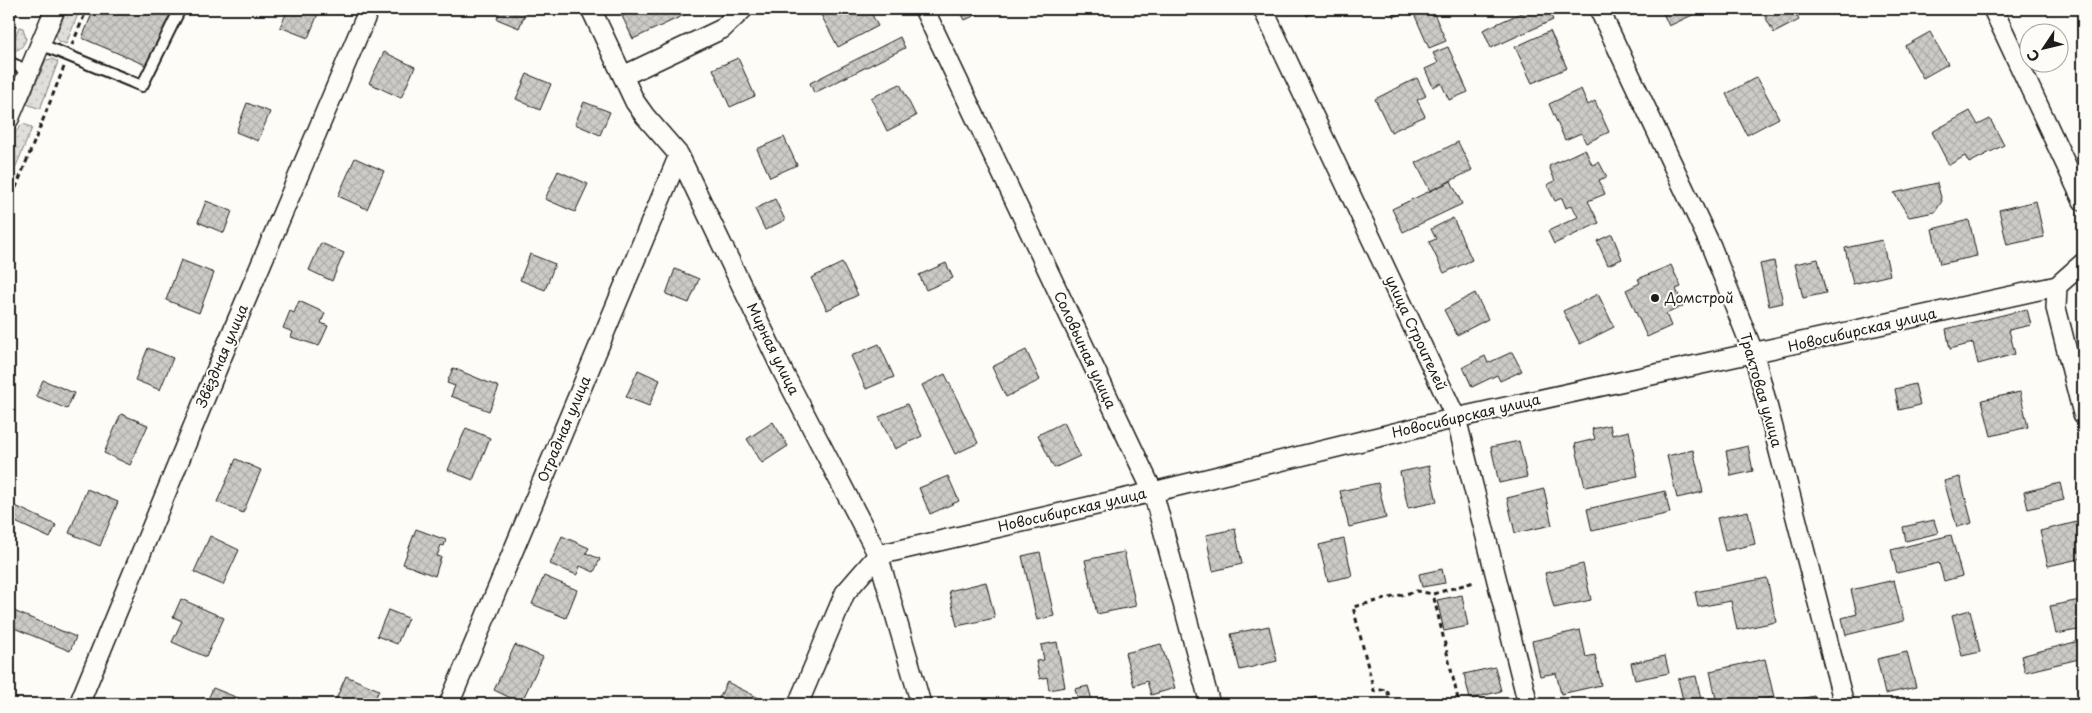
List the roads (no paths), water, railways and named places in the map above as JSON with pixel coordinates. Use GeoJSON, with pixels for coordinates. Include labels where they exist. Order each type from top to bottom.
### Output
{"type":"FeatureCollection","features":[{"type":"Feature","properties":{"kind":"street"},"geometry":{"type":"LineString","coordinates":[[9,119],[55,9]]}},
{"type":"Feature","properties":{"kind":"street","name":"Звёздная улица"},"geometry":{"type":"LineString","coordinates":[[79,704],[223,354],[369,9]]}},
{"type":"Feature","properties":{"kind":"street","name":"Мирная улица"},"geometry":{"type":"LineString","coordinates":[[591,9],[623,76],[645,116],[679,154],[783,372],[878,554],[921,704]]}},
{"type":"Feature","properties":{"kind":"street"},"geometry":{"type":"LineString","coordinates":[[623,76],[722,30],[743,9]]}},
{"type":"Feature","properties":{"kind":"street","name":"Соловьиная улица"},"geometry":{"type":"LineString","coordinates":[[924,9],[1153,492],[1210,704]]}},
{"type":"Feature","properties":{"kind":"street","name":"улица Строителей"},"geometry":{"type":"LineString","coordinates":[[1263,9],[1456,418],[1528,704]]}},
{"type":"Feature","properties":{"kind":"street","name":"Трактовая улица"},"geometry":{"type":"LineString","coordinates":[[1599,9],[1711,246],[1754,354],[1844,704]]}},
{"type":"Feature","properties":{"kind":"street"},"geometry":{"type":"LineString","coordinates":[[1993,9],[2083,201]]}},
{"type":"Feature","properties":{"kind":"street","name":"Отрадная улица"},"geometry":{"type":"LineString","coordinates":[[449,704],[679,154]]}},
{"type":"Feature","properties":{"kind":"street"},"geometry":{"type":"LineString","coordinates":[[2083,263],[2057,286],[2056,308],[2083,414]]}},
{"type":"Feature","properties":{"kind":"street","name":"Новосибирская улица"},"geometry":{"type":"LineString","coordinates":[[878,554],[1153,492],[1456,418],[2057,286]]}},
{"type":"Feature","properties":{"kind":"street"},"geometry":{"type":"LineString","coordinates":[[798,704],[845,593],[878,554]]}},
{"type":"Feature","properties":{"kind":"lane"},"geometry":{"type":"LineString","coordinates":[[9,14],[11,9]]}},
{"type":"Feature","properties":{"kind":"lane"},"geometry":{"type":"LineString","coordinates":[[40,44],[142,86],[180,9]]}},
{"type":"Feature","properties":{"kind":"lane"},"geometry":{"type":"LineString","coordinates":[[9,62],[28,71]]}},
{"type":"Feature","properties":{"kind":"place","name":"Домстрой"},"geometry":{"type":"Point","coordinates":[1655,298]}}]}
